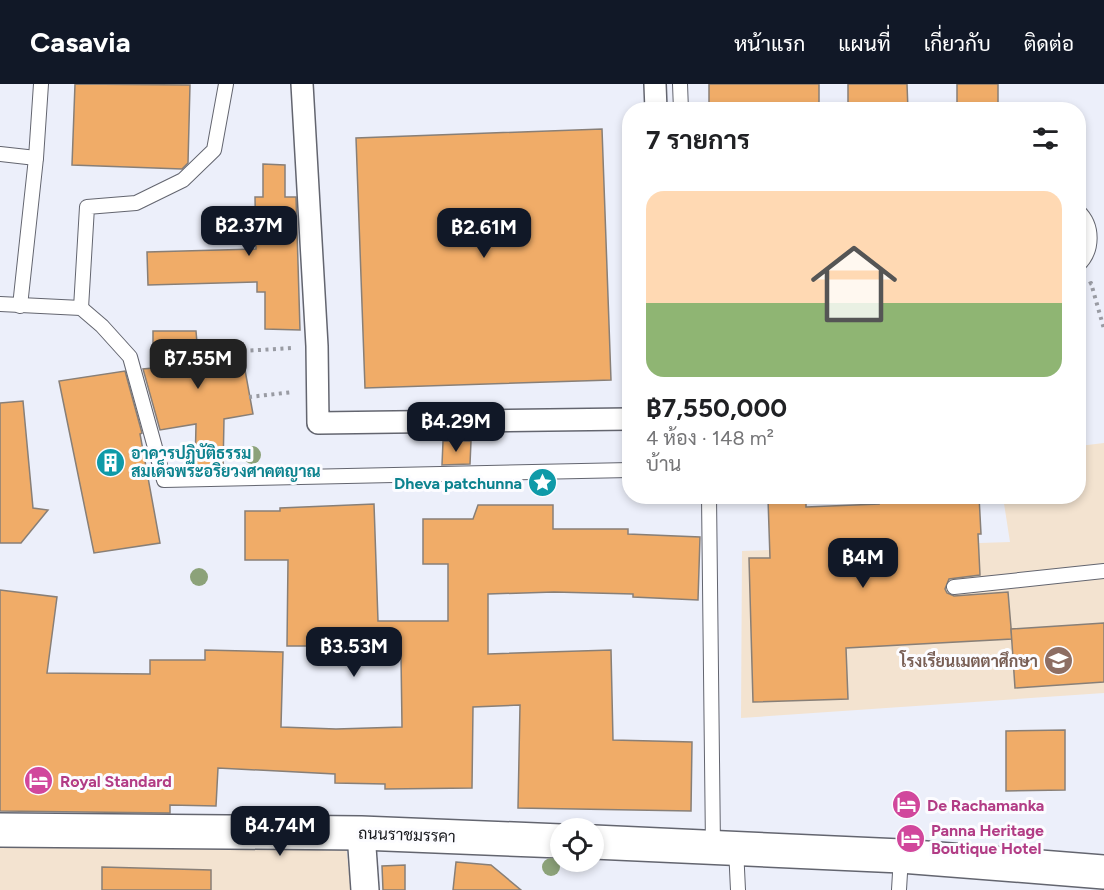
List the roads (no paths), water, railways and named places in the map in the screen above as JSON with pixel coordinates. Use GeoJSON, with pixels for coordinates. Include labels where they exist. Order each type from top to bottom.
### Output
{"type":"FeatureCollection","features":[{"type":"Feature","properties":{"kind":"street"},"geometry":{"type":"LineString","coordinates":[[302,84],[317,346],[318,423],[622,419]]}},
{"type":"Feature","properties":{"kind":"street"},"geometry":{"type":"LineString","coordinates":[[656,84],[656,102]]}},
{"type":"Feature","properties":{"kind":"street","name":"ถนนราชมรรคา"},"geometry":{"type":"LineString","coordinates":[[0,830],[361,833],[550,841]]}},
{"type":"Feature","properties":{"kind":"street"},"geometry":{"type":"LineString","coordinates":[[361,833],[365,890]]}},
{"type":"Feature","properties":{"kind":"street"},"geometry":{"type":"LineString","coordinates":[[604,842],[901,856],[1104,872]]}},
{"type":"Feature","properties":{"kind":"lane"},"geometry":{"type":"LineString","coordinates":[[20,306],[36,158],[41,84]]}},
{"type":"Feature","properties":{"kind":"lane"},"geometry":{"type":"LineString","coordinates":[[81,308],[87,207],[136,203],[183,180],[214,150],[226,84]]}},
{"type":"Feature","properties":{"kind":"lane"},"geometry":{"type":"LineString","coordinates":[[680,84],[681,102]]}},
{"type":"Feature","properties":{"kind":"lane"},"geometry":{"type":"LineString","coordinates":[[0,154],[36,158]]}},
{"type":"Feature","properties":{"kind":"lane"},"geometry":{"type":"LineString","coordinates":[[1086,222],[1097,237],[1086,253]]}},
{"type":"Feature","properties":{"kind":"lane"},"geometry":{"type":"LineString","coordinates":[[0,304],[81,308],[102,326],[130,357],[164,480],[622,470]]}},
{"type":"Feature","properties":{"kind":"lane"},"geometry":{"type":"LineString","coordinates":[[709,504],[724,847],[738,890]]}},
{"type":"Feature","properties":{"kind":"lane"},"geometry":{"type":"LineString","coordinates":[[954,587],[1104,571]]}},
{"type":"Feature","properties":{"kind":"lane"},"geometry":{"type":"LineString","coordinates":[[899,890],[901,856]]}},
{"type":"Feature","properties":{"kind":"place","name":"อาคารปฏิบัติธรรม สมเด็จพระอริยวงศาคตญาณ"},"geometry":{"type":"Point","coordinates":[110,462]}},
{"type":"Feature","properties":{"kind":"place","name":"Dheva patchunna"},"geometry":{"type":"Point","coordinates":[543,483]}},
{"type":"Feature","properties":{"kind":"place","name":"โรงเรียนเมตตาศึกษา"},"geometry":{"type":"Point","coordinates":[1059,661]}},
{"type":"Feature","properties":{"kind":"place","name":"Royal Standard"},"geometry":{"type":"Point","coordinates":[39,781]}},
{"type":"Feature","properties":{"kind":"place","name":"De Rachamanka"},"geometry":{"type":"Point","coordinates":[906,805]}},
{"type":"Feature","properties":{"kind":"place","name":"Panna Heritage Boutique Hotel"},"geometry":{"type":"Point","coordinates":[910,839]}}]}
